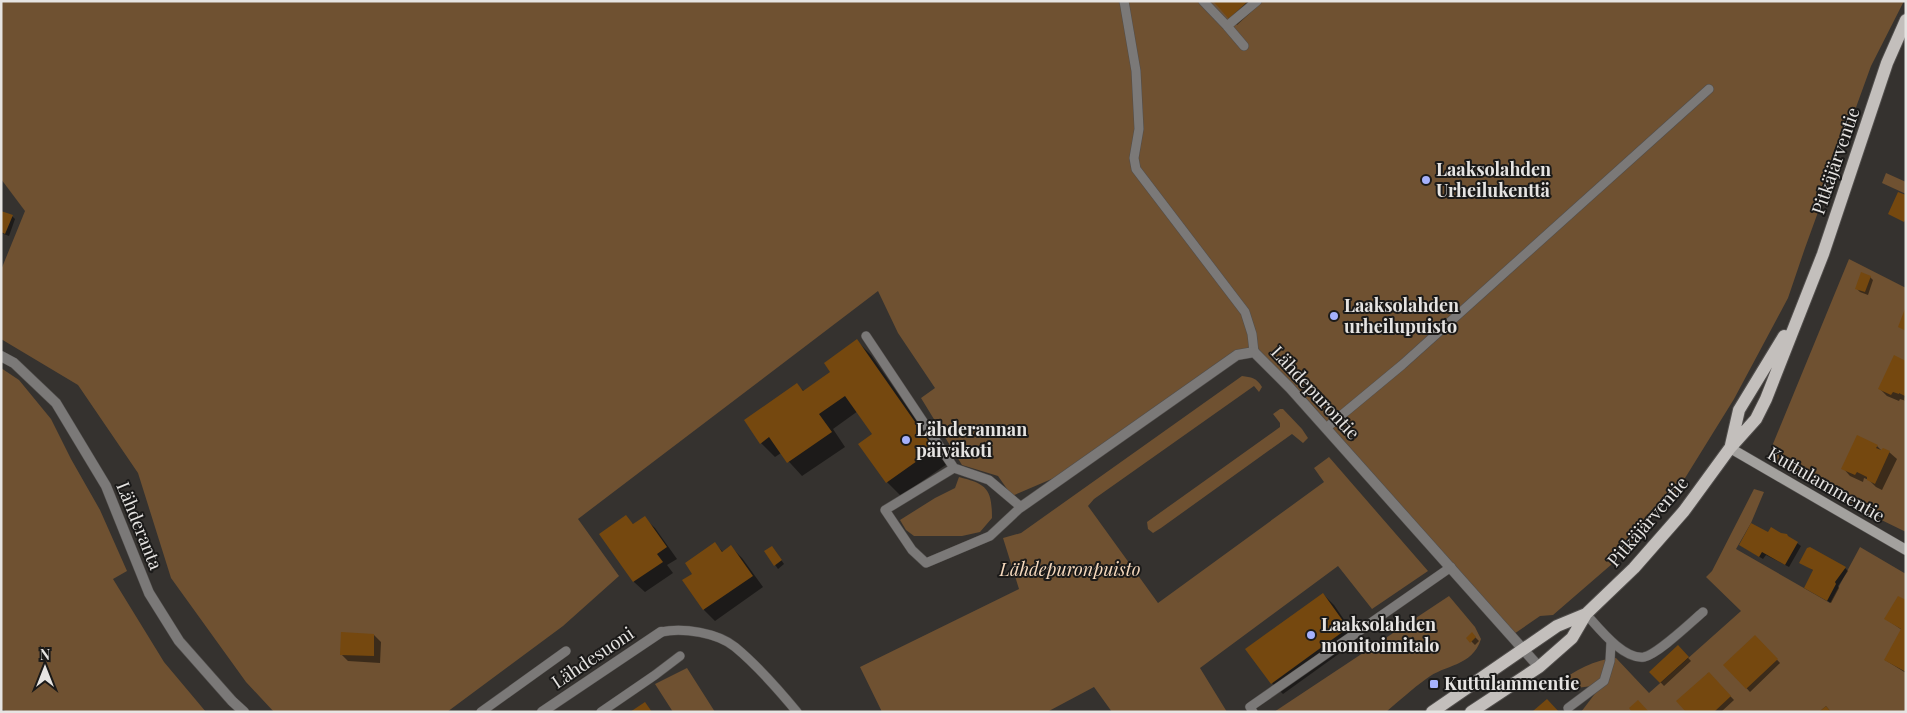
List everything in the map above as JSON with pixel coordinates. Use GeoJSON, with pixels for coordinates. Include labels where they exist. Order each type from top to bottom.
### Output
{"type":"FeatureCollection","features":[{"type":"Feature","properties":{"kind":"main road","name":"Pitkäjärventie"},"geometry":{"type":"LineString","coordinates":[[1470,712],[1539,667],[1572,638],[1586,614],[1634,568],[1684,511],[1730,448],[1756,419],[1833,227],[1887,63],[1906,20]]}},
{"type":"Feature","properties":{"kind":"main road","name":"Pitkäjärventie"},"geometry":{"type":"LineString","coordinates":[[1730,448],[1739,410],[1799,313]]}},
{"type":"Feature","properties":{"kind":"main road","name":"Pitkäjärventie"},"geometry":{"type":"LineString","coordinates":[[1432,712],[1557,626],[1586,614]]}},
{"type":"Feature","properties":{"kind":"street","name":"Lähdepurontie"},"geometry":{"type":"LineString","coordinates":[[1020,507],[1237,355],[1254,352],[1272,368],[1539,667]]}},
{"type":"Feature","properties":{"kind":"street","name":"Lähderanta"},"geometry":{"type":"LineString","coordinates":[[1,356],[14,363],[56,403],[106,486],[149,593],[179,640],[232,701],[244,712]]}},
{"type":"Feature","properties":{"kind":"street","name":"Kuttulammentie"},"geometry":{"type":"LineString","coordinates":[[1730,448],[1906,550]]}},
{"type":"Feature","properties":{"kind":"street","name":"Lähdesuoni"},"geometry":{"type":"LineString","coordinates":[[542,712],[661,632]]}},
{"type":"Feature","properties":{"kind":"lane"},"geometry":{"type":"LineString","coordinates":[[1124,1],[1136,71],[1139,129],[1134,158],[1136,169],[1245,312],[1252,334],[1254,352]]}},
{"type":"Feature","properties":{"kind":"lane"},"geometry":{"type":"LineString","coordinates":[[1203,1],[1244,46]]}},
{"type":"Feature","properties":{"kind":"lane"},"geometry":{"type":"LineString","coordinates":[[1227,26],[1257,1]]}},
{"type":"Feature","properties":{"kind":"lane"},"geometry":{"type":"LineString","coordinates":[[1326,428],[1402,365],[1709,89]]}},
{"type":"Feature","properties":{"kind":"lane"},"geometry":{"type":"LineString","coordinates":[[866,336],[954,468],[989,480],[1020,507],[990,536],[926,563],[912,550],[885,510],[954,468]]}},
{"type":"Feature","properties":{"kind":"lane"},"geometry":{"type":"LineString","coordinates":[[1253,712],[1250,707],[1451,567]]}},
{"type":"Feature","properties":{"kind":"lane"},"geometry":{"type":"LineString","coordinates":[[1586,614],[1611,642],[1630,655],[1644,657],[1660,648],[1702,612]]}},
{"type":"Feature","properties":{"kind":"lane"},"geometry":{"type":"LineString","coordinates":[[661,632],[672,629],[701,632],[734,646],[763,674],[797,712]]}},
{"type":"Feature","properties":{"kind":"lane"},"geometry":{"type":"LineString","coordinates":[[1568,708],[1604,681],[1610,661],[1611,642]]}},
{"type":"Feature","properties":{"kind":"lane"},"geometry":{"type":"LineString","coordinates":[[481,712],[566,651]]}},
{"type":"Feature","properties":{"kind":"lane"},"geometry":{"type":"LineString","coordinates":[[601,712],[656,675],[680,656]]}},
{"type":"Feature","properties":{"kind":"green space"},"geometry":{"type":"Polygon","coordinates":[[[1,1],[1904,1],[1871,66],[1788,298],[1734,399],[1677,491],[1612,564],[1553,615],[1540,616],[1511,636],[1254,352],[1237,355],[1068,472],[1012,496],[998,476],[962,465],[921,398],[935,388],[898,333],[878,291],[578,519],[619,576],[563,626],[447,712],[274,712],[246,682],[171,578],[138,473],[78,385],[1,339],[1,270],[25,211],[1,179],[1,1]]]}},
{"type":"Feature","properties":{"kind":"green space"},"geometry":{"type":"Polygon","coordinates":[[[1886,173],[1906,182],[1906,194],[1882,183],[1886,173]]]}},
{"type":"Feature","properties":{"kind":"green space"},"geometry":{"type":"Polygon","coordinates":[[[1849,259],[1906,288],[1906,532],[1865,512],[1768,456],[1849,259]]]}},
{"type":"Feature","properties":{"kind":"green space"},"geometry":{"type":"Polygon","coordinates":[[[1,368],[19,380],[51,419],[100,510],[127,571],[113,579],[164,662],[206,712],[8,712],[1,709],[1,368]]]}},
{"type":"Feature","properties":{"kind":"green space","name":"Lähdepuronpuisto"},"geometry":{"type":"Polygon","coordinates":[[[1242,376],[1256,380],[1262,387],[1259,392],[1254,386],[1094,499],[1088,506],[1158,603],[1324,482],[1314,468],[1329,457],[1428,571],[1372,609],[1338,566],[1200,668],[1227,712],[1112,712],[1094,687],[1047,712],[882,712],[860,667],[1019,589],[1003,538],[1021,533],[1242,376]]]}},
{"type":"Feature","properties":{"kind":"green space"},"geometry":{"type":"Polygon","coordinates":[[[1283,409],[1302,429],[1308,438],[1303,443],[1292,434],[1161,528],[1153,533],[1148,529],[1147,522],[1280,427],[1280,423],[1273,414],[1283,409]]]}},
{"type":"Feature","properties":{"kind":"green space"},"geometry":{"type":"Polygon","coordinates":[[[959,477],[976,482],[986,489],[989,494],[992,518],[980,532],[962,536],[914,536],[906,530],[900,520],[955,488],[959,477]]]}},
{"type":"Feature","properties":{"kind":"green space"},"geometry":{"type":"Polygon","coordinates":[[[1754,489],[1764,492],[1751,523],[1736,549],[1830,603],[1860,547],[1906,574],[1906,712],[1831,712],[1826,706],[1819,712],[1581,712],[1597,691],[1592,686],[1561,690],[1557,684],[1570,675],[1593,663],[1616,658],[1649,693],[1741,611],[1706,577],[1712,571],[1754,489]]]}},
{"type":"Feature","properties":{"kind":"green space"},"geometry":{"type":"Polygon","coordinates":[[[1449,596],[1475,627],[1481,639],[1477,648],[1465,660],[1433,674],[1386,712],[1274,712],[1449,596]]]}},
{"type":"Feature","properties":{"kind":"green space"},"geometry":{"type":"Polygon","coordinates":[[[687,668],[715,712],[673,712],[655,684],[687,668]]]}},
{"type":"Feature","properties":{"kind":"building"},"geometry":{"type":"Polygon","coordinates":[[[1213,1],[1248,1],[1229,19],[1213,1]]]}},
{"type":"Feature","properties":{"kind":"building"},"geometry":{"type":"Polygon","coordinates":[[[1898,192],[1906,195],[1906,219],[1904,222],[1888,214],[1898,192]]]}},
{"type":"Feature","properties":{"kind":"building"},"geometry":{"type":"Polygon","coordinates":[[[1,211],[13,215],[5,234],[1,232],[1,211]]]}},
{"type":"Feature","properties":{"kind":"building"},"geometry":{"type":"Polygon","coordinates":[[[1861,272],[1871,276],[1865,292],[1855,289],[1861,272]]]}},
{"type":"Feature","properties":{"kind":"building"},"geometry":{"type":"Polygon","coordinates":[[[1906,306],[1906,331],[1898,327],[1906,306]]]}},
{"type":"Feature","properties":{"kind":"building","name":"Lähderannan päiväkoti"},"geometry":{"type":"Polygon","coordinates":[[[857,339],[934,449],[886,483],[858,444],[872,434],[845,396],[819,414],[832,432],[787,463],[769,437],[760,444],[744,420],[797,383],[803,391],[830,372],[824,363],[857,339]]]}},
{"type":"Feature","properties":{"kind":"building"},"geometry":{"type":"Polygon","coordinates":[[[1894,355],[1906,361],[1906,401],[1904,400],[1905,396],[1899,393],[1893,392],[1891,395],[1878,389],[1894,355]]]}},
{"type":"Feature","properties":{"kind":"building"},"geometry":{"type":"Polygon","coordinates":[[[1857,435],[1878,445],[1876,448],[1890,451],[1875,484],[1857,472],[1855,475],[1841,469],[1857,435]]]}},
{"type":"Feature","properties":{"kind":"building"},"geometry":{"type":"Polygon","coordinates":[[[626,515],[633,524],[645,516],[667,547],[657,554],[663,562],[633,582],[599,534],[626,515]]]}},
{"type":"Feature","properties":{"kind":"building"},"geometry":{"type":"Polygon","coordinates":[[[1751,523],[1768,532],[1771,527],[1787,534],[1798,542],[1785,565],[1762,552],[1759,557],[1739,545],[1751,523]]]}},
{"type":"Feature","properties":{"kind":"building"},"geometry":{"type":"Polygon","coordinates":[[[715,542],[722,552],[731,545],[753,576],[703,610],[682,580],[692,574],[685,563],[715,542]]]}},
{"type":"Feature","properties":{"kind":"building"},"geometry":{"type":"Polygon","coordinates":[[[772,546],[782,560],[774,566],[764,551],[772,546]]]}},
{"type":"Feature","properties":{"kind":"building"},"geometry":{"type":"Polygon","coordinates":[[[1810,547],[1846,567],[1835,582],[1836,584],[1827,601],[1804,588],[1813,570],[1799,563],[1807,548],[1810,547]]]}},
{"type":"Feature","properties":{"kind":"building"},"geometry":{"type":"Polygon","coordinates":[[[1323,593],[1348,628],[1271,684],[1245,649],[1323,593]]]}},
{"type":"Feature","properties":{"kind":"building"},"geometry":{"type":"Polygon","coordinates":[[[1898,596],[1906,600],[1906,672],[1884,660],[1901,629],[1884,619],[1898,596]]]}},
{"type":"Feature","properties":{"kind":"building"},"geometry":{"type":"Polygon","coordinates":[[[341,632],[374,634],[374,656],[340,655],[341,632]]]}},
{"type":"Feature","properties":{"kind":"building"},"geometry":{"type":"Polygon","coordinates":[[[1472,632],[1476,637],[1470,643],[1466,638],[1472,632]]]}},
{"type":"Feature","properties":{"kind":"building"},"geometry":{"type":"Polygon","coordinates":[[[1755,635],[1778,659],[1746,689],[1723,665],[1755,635]]]}},
{"type":"Feature","properties":{"kind":"building"},"geometry":{"type":"Polygon","coordinates":[[[1678,645],[1689,657],[1660,683],[1649,672],[1678,645]]]}},
{"type":"Feature","properties":{"kind":"building"},"geometry":{"type":"Polygon","coordinates":[[[1709,672],[1731,696],[1714,712],[1686,712],[1676,701],[1709,672]]]}},
{"type":"Feature","properties":{"kind":"building"},"geometry":{"type":"Polygon","coordinates":[[[1547,699],[1559,712],[1533,711],[1547,699]]]}},
{"type":"Feature","properties":{"kind":"building"},"geometry":{"type":"Polygon","coordinates":[[[1638,700],[1649,712],[1632,712],[1629,708],[1638,700]]]}},
{"type":"Feature","properties":{"kind":"building"},"geometry":{"type":"Polygon","coordinates":[[[645,702],[652,712],[630,712],[645,702]]]}},
{"type":"Feature","properties":{"kind":"building"},"geometry":{"type":"Polygon","coordinates":[[[1826,706],[1831,712],[1819,712],[1826,706]]]}},
{"type":"Feature","properties":{"kind":"place","name":"Laaksolahden Urheilukenttä"},"geometry":{"type":"Point","coordinates":[1426,180]}},
{"type":"Feature","properties":{"kind":"place","name":"Laaksolahden urheilupuisto"},"geometry":{"type":"Point","coordinates":[1334,316]}},
{"type":"Feature","properties":{"kind":"place","name":"Lähderannan päiväkoti"},"geometry":{"type":"Point","coordinates":[906,440]}},
{"type":"Feature","properties":{"kind":"place","name":"Laaksolahden monitoimitalo"},"geometry":{"type":"Point","coordinates":[1311,635]}},
{"type":"Feature","properties":{"kind":"place","name":"Kuttulammentie"},"geometry":{"type":"Point","coordinates":[1434,684]}}]}
